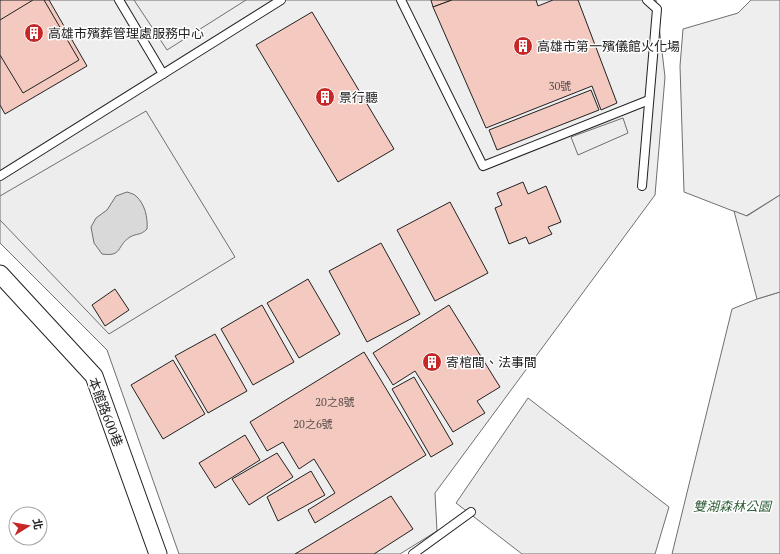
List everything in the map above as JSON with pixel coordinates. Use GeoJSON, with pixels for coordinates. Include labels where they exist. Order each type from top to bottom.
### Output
{"type":"FeatureCollection","features":[{"type":"Feature","properties":{"kind":"street","name":"本館路600巷"},"geometry":{"type":"LineString","coordinates":[[0,274],[94,376],[158,554]]}},
{"type":"Feature","properties":{"kind":"lane"},"geometry":{"type":"LineString","coordinates":[[119,0],[163,74]]}},
{"type":"Feature","properties":{"kind":"lane"},"geometry":{"type":"LineString","coordinates":[[0,176],[281,0]]}},
{"type":"Feature","properties":{"kind":"lane"},"geometry":{"type":"LineString","coordinates":[[401,0],[483,166],[649,100]]}},
{"type":"Feature","properties":{"kind":"lane"},"geometry":{"type":"LineString","coordinates":[[642,186],[657,10],[648,0]]}},
{"type":"Feature","properties":{"kind":"lane"},"geometry":{"type":"LineString","coordinates":[[413,554],[471,512]]}},
{"type":"Feature","properties":{"kind":"green space"},"geometry":{"type":"Polygon","coordinates":[[[0,0],[656,0],[665,77],[655,195],[435,493],[437,531],[400,554],[179,554],[107,350],[0,243],[0,0]]]}},
{"type":"Feature","properties":{"kind":"green space"},"geometry":{"type":"Polygon","coordinates":[[[751,0],[780,0],[780,195],[746,216],[684,192],[680,66],[683,29],[738,13],[751,0]]]}},
{"type":"Feature","properties":{"kind":"green space","name":"雙湖森林公園"},"geometry":{"type":"Polygon","coordinates":[[[780,292],[780,554],[672,554],[732,309],[780,292]]]}},
{"type":"Feature","properties":{"kind":"shaded area"},"geometry":{"type":"Polygon","coordinates":[[[134,0],[246,0],[167,50],[134,0]]]}},
{"type":"Feature","properties":{"kind":"shaded area"},"geometry":{"type":"Polygon","coordinates":[[[146,111],[235,257],[109,334],[0,220],[0,196],[146,111]]]}},
{"type":"Feature","properties":{"kind":"shaded area"},"geometry":{"type":"Polygon","coordinates":[[[623,118],[628,133],[578,155],[571,137],[623,118]]]}},
{"type":"Feature","properties":{"kind":"shaded area"},"geometry":{"type":"Polygon","coordinates":[[[127,192],[135,195],[142,203],[147,220],[147,229],[142,233],[130,237],[119,250],[113,254],[102,254],[94,243],[91,227],[96,218],[107,210],[116,196],[127,192]]]}},
{"type":"Feature","properties":{"kind":"shaded area"},"geometry":{"type":"Polygon","coordinates":[[[780,195],[780,292],[757,299],[734,211],[747,216],[780,195]]]}},
{"type":"Feature","properties":{"kind":"shaded area"},"geometry":{"type":"Polygon","coordinates":[[[528,398],[669,507],[655,554],[522,554],[456,503],[528,398]]]}},
{"type":"Feature","properties":{"kind":"building","name":"高雄市殯葬管理處服務中心"},"geometry":{"type":"Polygon","coordinates":[[[0,0],[49,0],[87,66],[5,114],[0,105],[0,0]]]}},
{"type":"Feature","properties":{"kind":"building","name":"高雄市殯葬管理處服務中心"},"geometry":{"type":"Polygon","coordinates":[[[33,0],[44,0],[79,60],[23,93],[0,55],[0,20],[33,0]]]}},
{"type":"Feature","properties":{"kind":"building"},"geometry":{"type":"Polygon","coordinates":[[[431,0],[452,0],[433,7],[431,0]]]}},
{"type":"Feature","properties":{"kind":"building","name":"高雄市第一殯儀館火化場"},"geometry":{"type":"Polygon","coordinates":[[[452,0],[536,0],[538,6],[553,0],[578,0],[617,103],[601,110],[592,86],[486,128],[433,7],[452,0]]]}},
{"type":"Feature","properties":{"kind":"building","name":"景行聽"},"geometry":{"type":"Polygon","coordinates":[[[312,12],[394,149],[338,182],[256,45],[312,12]]]}},
{"type":"Feature","properties":{"kind":"building"},"geometry":{"type":"Polygon","coordinates":[[[591,90],[599,110],[497,150],[489,130],[591,90]]]}},
{"type":"Feature","properties":{"kind":"building"},"geometry":{"type":"Polygon","coordinates":[[[523,182],[528,194],[546,186],[561,222],[548,227],[552,234],[529,244],[526,237],[509,244],[495,208],[502,205],[497,193],[523,182]]]}},
{"type":"Feature","properties":{"kind":"building"},"geometry":{"type":"Polygon","coordinates":[[[450,202],[488,273],[435,301],[397,230],[450,202]]]}},
{"type":"Feature","properties":{"kind":"building"},"geometry":{"type":"Polygon","coordinates":[[[381,243],[420,314],[367,342],[329,271],[381,243]]]}},
{"type":"Feature","properties":{"kind":"building"},"geometry":{"type":"Polygon","coordinates":[[[308,279],[340,334],[299,358],[267,303],[308,279]]]}},
{"type":"Feature","properties":{"kind":"building"},"geometry":{"type":"Polygon","coordinates":[[[115,289],[129,310],[105,326],[92,305],[115,289]]]}},
{"type":"Feature","properties":{"kind":"building"},"geometry":{"type":"Polygon","coordinates":[[[262,305],[294,362],[253,385],[221,329],[262,305]]]}},
{"type":"Feature","properties":{"kind":"building","name":"寄棺間、法事間"},"geometry":{"type":"Polygon","coordinates":[[[449,305],[500,387],[477,401],[485,413],[453,432],[415,371],[393,385],[373,353],[449,305]]]}},
{"type":"Feature","properties":{"kind":"building"},"geometry":{"type":"Polygon","coordinates":[[[215,334],[247,391],[208,413],[175,356],[215,334]]]}},
{"type":"Feature","properties":{"kind":"building"},"geometry":{"type":"Polygon","coordinates":[[[364,352],[426,455],[315,523],[308,510],[335,493],[314,459],[299,469],[283,442],[267,451],[250,422],[364,352]]]}},
{"type":"Feature","properties":{"kind":"building"},"geometry":{"type":"Polygon","coordinates":[[[173,360],[205,414],[163,439],[131,385],[173,360]]]}},
{"type":"Feature","properties":{"kind":"building"},"geometry":{"type":"Polygon","coordinates":[[[414,377],[453,444],[431,457],[392,389],[414,377]]]}},
{"type":"Feature","properties":{"kind":"building"},"geometry":{"type":"Polygon","coordinates":[[[245,435],[260,460],[215,488],[199,463],[245,435]]]}},
{"type":"Feature","properties":{"kind":"building"},"geometry":{"type":"Polygon","coordinates":[[[277,453],[293,477],[249,505],[232,479],[277,453]]]}},
{"type":"Feature","properties":{"kind":"building"},"geometry":{"type":"Polygon","coordinates":[[[311,471],[325,495],[278,521],[267,497],[311,471]]]}},
{"type":"Feature","properties":{"kind":"building"},"geometry":{"type":"Polygon","coordinates":[[[391,496],[413,529],[374,554],[295,554],[391,496]]]}},
{"type":"Feature","properties":{"kind":"place","name":"高雄市殯葬管理處服務中心"},"geometry":{"type":"Point","coordinates":[34,33]}},
{"type":"Feature","properties":{"kind":"place","name":"高雄市第一殯儀館火化場"},"geometry":{"type":"Point","coordinates":[523,46]}},
{"type":"Feature","properties":{"kind":"place","name":"景行聽"},"geometry":{"type":"Point","coordinates":[325,97]}},
{"type":"Feature","properties":{"kind":"place","name":"寄棺間、法事間"},"geometry":{"type":"Point","coordinates":[432,362]}}]}
